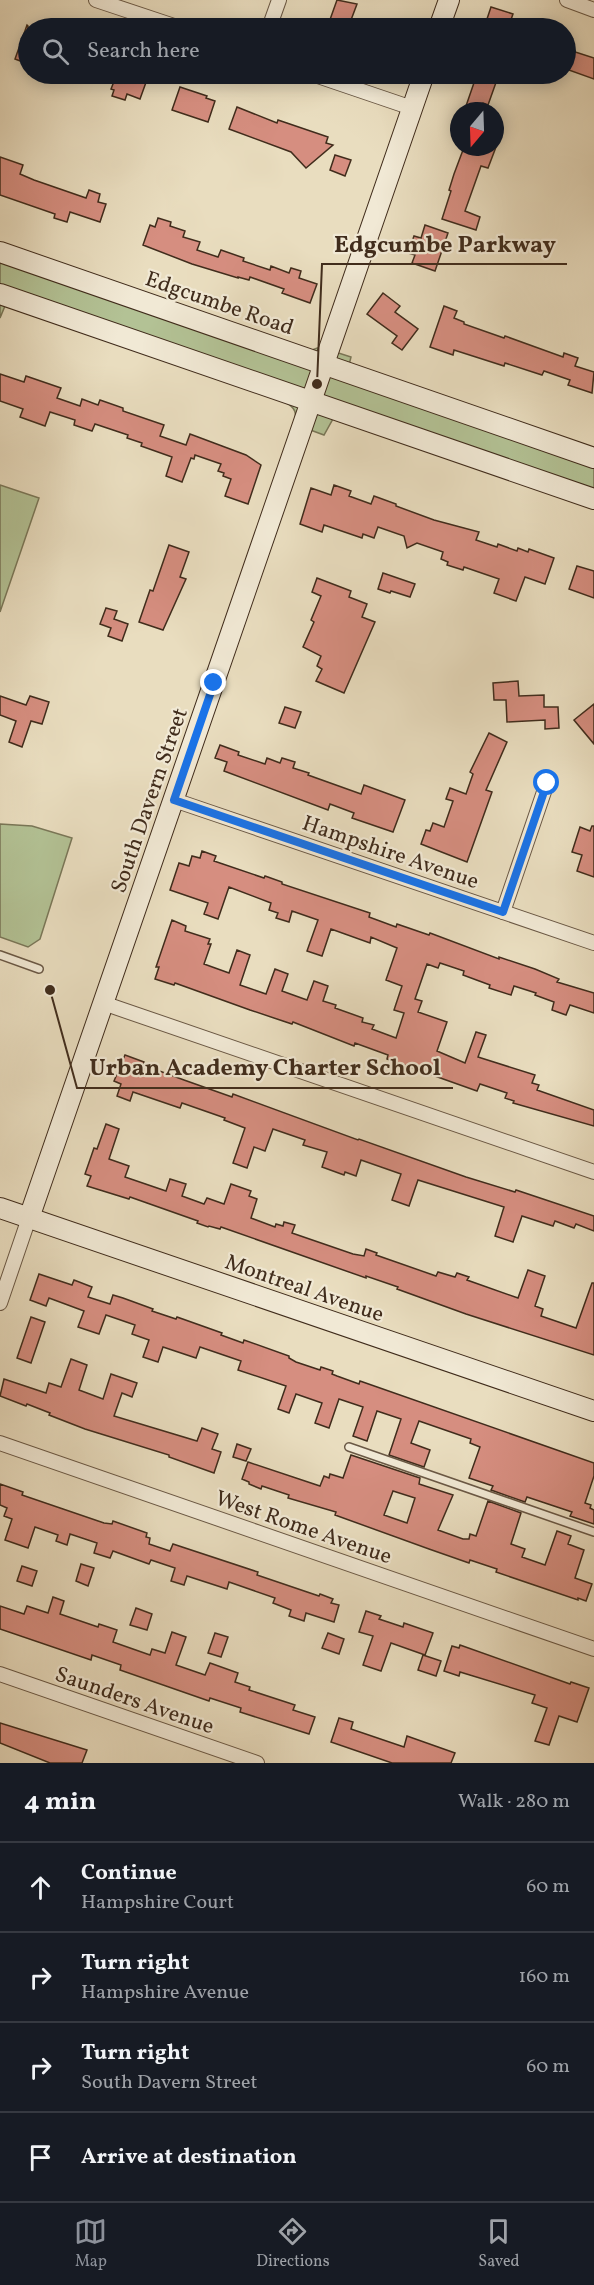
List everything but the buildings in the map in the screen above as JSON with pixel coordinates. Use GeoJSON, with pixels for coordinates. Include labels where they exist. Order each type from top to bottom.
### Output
{"type":"FeatureCollection","features":[{"type":"Feature","properties":{"kind":"street"},"geometry":{"type":"LineString","coordinates":[[96,0],[150,18]]}},
{"type":"Feature","properties":{"kind":"street"},"geometry":{"type":"LineString","coordinates":[[273,18],[279,0]]}},
{"type":"Feature","properties":{"kind":"street"},"geometry":{"type":"LineString","coordinates":[[443,18],[449,0]]}},
{"type":"Feature","properties":{"kind":"street"},"geometry":{"type":"LineString","coordinates":[[567,0],[594,10]]}},
{"type":"Feature","properties":{"kind":"street"},"geometry":{"type":"LineString","coordinates":[[341,84],[412,108]]}},
{"type":"Feature","properties":{"kind":"street","name":"South Davern Street"},"geometry":{"type":"LineString","coordinates":[[0,1303],[420,84]]}},
{"type":"Feature","properties":{"kind":"street","name":"Edgcumbe Road"},"geometry":{"type":"LineString","coordinates":[[0,252],[594,458]]}},
{"type":"Feature","properties":{"kind":"street"},"geometry":{"type":"LineString","coordinates":[[0,294],[594,499]]}},
{"type":"Feature","properties":{"kind":"street"},"geometry":{"type":"LineString","coordinates":[[503,912],[547,783]]}},
{"type":"Feature","properties":{"kind":"street","name":"Hampshire Avenue"},"geometry":{"type":"LineString","coordinates":[[174,800],[594,943]]}},
{"type":"Feature","properties":{"kind":"street"},"geometry":{"type":"LineString","coordinates":[[103,1003],[594,1172]]}},
{"type":"Feature","properties":{"kind":"street","name":"Montreal Avenue"},"geometry":{"type":"LineString","coordinates":[[0,1208],[594,1411]]}},
{"type":"Feature","properties":{"kind":"street","name":"West Rome Avenue"},"geometry":{"type":"LineString","coordinates":[[0,1443],[594,1649]]}},
{"type":"Feature","properties":{"kind":"street","name":"Saunders Avenue"},"geometry":{"type":"LineString","coordinates":[[0,1674],[257,1763]]}},
{"type":"Feature","properties":{"kind":"lane"},"geometry":{"type":"LineString","coordinates":[[0,956],[39,969]]}},
{"type":"Feature","properties":{"kind":"lane"},"geometry":{"type":"LineString","coordinates":[[349,1447],[594,1532]]}},
{"type":"Feature","properties":{"kind":"green space"},"geometry":{"type":"Polygon","coordinates":[[[0,246],[312,350],[320,347],[351,357],[349,365],[594,450],[594,508],[333,419],[324,435],[294,424],[295,411],[285,402],[5,306],[0,318],[0,246]]]}},
{"type":"Feature","properties":{"kind":"green space"},"geometry":{"type":"Polygon","coordinates":[[[0,485],[39,498],[0,612],[0,485]]]}},
{"type":"Feature","properties":{"kind":"green space"},"geometry":{"type":"Polygon","coordinates":[[[0,824],[32,826],[72,838],[40,939],[28,947],[0,937],[0,824]]]}},
{"type":"Feature","properties":{"kind":"place","name":"Edgcumbe Parkway"},"geometry":{"type":"Point","coordinates":[317,384]}},
{"type":"Feature","properties":{"kind":"place","name":"Urban Academy Charter School"},"geometry":{"type":"Point","coordinates":[50,990]}},
{"type":"Feature","properties":{"kind":"route"},"geometry":{"type":"LineString","coordinates":[[214,683],[174,800],[503,912],[547,783]]}}]}
